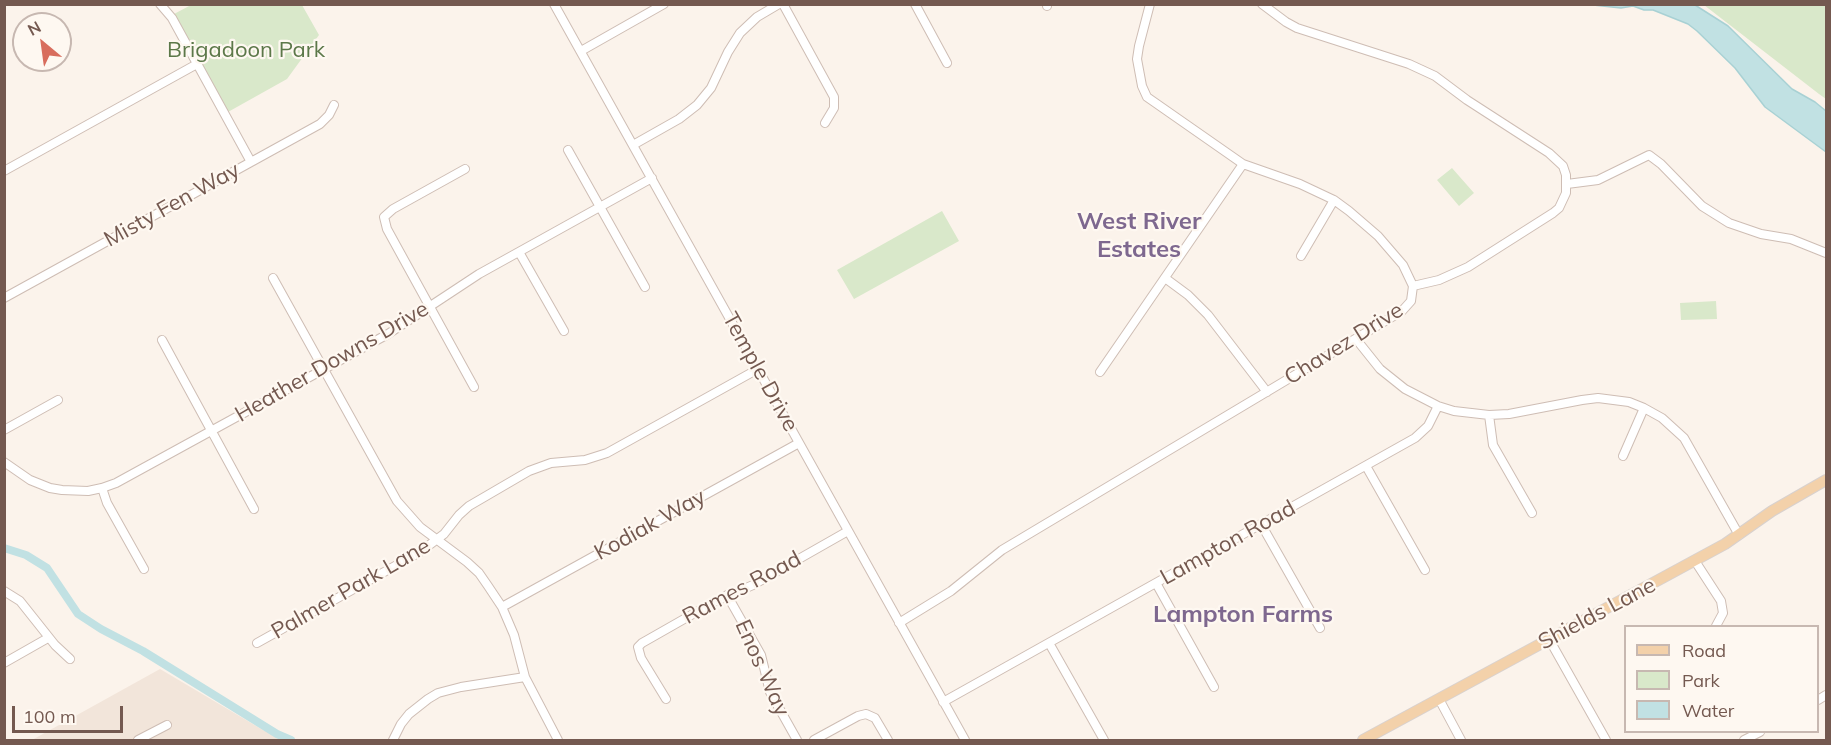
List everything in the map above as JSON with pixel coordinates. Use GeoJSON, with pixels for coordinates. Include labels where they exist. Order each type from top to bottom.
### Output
{"type":"FeatureCollection","features":[{"type":"Feature","properties":{"kind":"main road","name":"Shields Lane"},"geometry":{"type":"LineString","coordinates":[[1363,741],[1695,561],[1739,535],[1772,511],[1827,480]]}},
{"type":"Feature","properties":{"kind":"street"},"geometry":{"type":"LineString","coordinates":[[160,4],[172,18],[251,162]]}},
{"type":"Feature","properties":{"kind":"street","name":"Temple Drive"},"geometry":{"type":"LineString","coordinates":[[554,4],[965,741]]}},
{"type":"Feature","properties":{"kind":"street"},"geometry":{"type":"LineString","coordinates":[[581,51],[664,4]]}},
{"type":"Feature","properties":{"kind":"street"},"geometry":{"type":"LineString","coordinates":[[633,145],[679,119],[697,105],[711,88],[740,33],[757,17],[781,4],[834,98],[834,108],[825,123]]}},
{"type":"Feature","properties":{"kind":"street"},"geometry":{"type":"LineString","coordinates":[[915,4],[947,63]]}},
{"type":"Feature","properties":{"kind":"street","name":"Chavez Drive"},"geometry":{"type":"LineString","coordinates":[[899,623],[951,591],[1002,550],[1407,307],[1413,294],[1412,281],[1378,236],[1334,200],[1300,184],[1243,164],[1154,104],[1144,93],[1137,59],[1150,4]]}},
{"type":"Feature","properties":{"kind":"street"},"geometry":{"type":"LineString","coordinates":[[1262,4],[1297,28],[1409,64],[1435,76],[1563,166],[1567,184],[1563,201],[1559,208],[1547,218],[1468,267],[1440,280],[1413,286]]}},
{"type":"Feature","properties":{"kind":"street"},"geometry":{"type":"LineString","coordinates":[[4,171],[197,64]]}},
{"type":"Feature","properties":{"kind":"street","name":"Misty Fen Way"},"geometry":{"type":"LineString","coordinates":[[4,298],[320,124],[329,115],[334,105]]}},
{"type":"Feature","properties":{"kind":"street"},"geometry":{"type":"LineString","coordinates":[[568,150],[645,286]]}},
{"type":"Feature","properties":{"kind":"street"},"geometry":{"type":"LineString","coordinates":[[1567,184],[1598,180],[1649,155],[1702,206],[1729,224],[1761,234],[1791,239],[1827,254]]}},
{"type":"Feature","properties":{"kind":"street"},"geometry":{"type":"LineString","coordinates":[[1100,372],[1243,164]]}},
{"type":"Feature","properties":{"kind":"street"},"geometry":{"type":"LineString","coordinates":[[465,169],[393,209],[384,217],[387,228],[474,387]]}},
{"type":"Feature","properties":{"kind":"street","name":"Heather Downs Drive"},"geometry":{"type":"LineString","coordinates":[[4,462],[30,480],[50,488],[81,491],[102,488],[130,476],[388,333],[478,274],[652,178]]}},
{"type":"Feature","properties":{"kind":"street"},"geometry":{"type":"LineString","coordinates":[[1301,256],[1334,200]]}},
{"type":"Feature","properties":{"kind":"street"},"geometry":{"type":"LineString","coordinates":[[519,252],[564,331]]}},
{"type":"Feature","properties":{"kind":"street"},"geometry":{"type":"LineString","coordinates":[[273,278],[397,501],[420,527],[479,573],[502,607],[514,635],[525,677],[558,741]]}},
{"type":"Feature","properties":{"kind":"street"},"geometry":{"type":"LineString","coordinates":[[1165,278],[1188,295],[1203,310],[1267,392]]}},
{"type":"Feature","properties":{"kind":"street"},"geometry":{"type":"LineString","coordinates":[[1356,339],[1370,359],[1392,380],[1420,398],[1454,411],[1489,415],[1509,414],[1598,398],[1629,402],[1644,408],[1662,418],[1684,438],[1739,535]]}},
{"type":"Feature","properties":{"kind":"street"},"geometry":{"type":"LineString","coordinates":[[162,340],[254,509]]}},
{"type":"Feature","properties":{"kind":"street","name":"Palmer Park Lane"},"geometry":{"type":"LineString","coordinates":[[257,643],[420,552],[436,541],[469,506],[529,471],[551,463],[585,460],[607,453],[758,369]]}},
{"type":"Feature","properties":{"kind":"street"},"geometry":{"type":"LineString","coordinates":[[4,430],[58,400]]}},
{"type":"Feature","properties":{"kind":"street","name":"Lampton Road"},"geometry":{"type":"LineString","coordinates":[[944,702],[1422,433],[1433,419],[1438,406]]}},
{"type":"Feature","properties":{"kind":"street"},"geometry":{"type":"LineString","coordinates":[[1623,456],[1644,408]]}},
{"type":"Feature","properties":{"kind":"street"},"geometry":{"type":"LineString","coordinates":[[1489,415],[1493,446],[1532,513]]}},
{"type":"Feature","properties":{"kind":"street","name":"Kodiak Way"},"geometry":{"type":"LineString","coordinates":[[502,607],[799,443]]}},
{"type":"Feature","properties":{"kind":"street"},"geometry":{"type":"LineString","coordinates":[[1366,466],[1425,570]]}},
{"type":"Feature","properties":{"kind":"street"},"geometry":{"type":"LineString","coordinates":[[102,488],[107,503],[144,569]]}},
{"type":"Feature","properties":{"kind":"street"},"geometry":{"type":"LineString","coordinates":[[1261,524],[1320,628]]}},
{"type":"Feature","properties":{"kind":"street","name":"Rames Road"},"geometry":{"type":"LineString","coordinates":[[666,699],[641,658],[638,647],[646,640],[727,595],[753,585],[848,531]]}},
{"type":"Feature","properties":{"kind":"street"},"geometry":{"type":"LineString","coordinates":[[1695,561],[1721,601],[1723,613],[1717,625]]}},
{"type":"Feature","properties":{"kind":"street"},"geometry":{"type":"LineString","coordinates":[[1156,583],[1214,687]]}},
{"type":"Feature","properties":{"kind":"street"},"geometry":{"type":"LineString","coordinates":[[4,591],[20,601],[48,638],[70,659]]}},
{"type":"Feature","properties":{"kind":"street","name":"Enos Way"},"geometry":{"type":"LineString","coordinates":[[727,595],[761,655],[770,692],[797,741]]}},
{"type":"Feature","properties":{"kind":"street"},"geometry":{"type":"LineString","coordinates":[[4,663],[48,638]]}},
{"type":"Feature","properties":{"kind":"street"},"geometry":{"type":"LineString","coordinates":[[1549,639],[1606,741]]}},
{"type":"Feature","properties":{"kind":"street"},"geometry":{"type":"LineString","coordinates":[[1049,643],[1104,741]]}},
{"type":"Feature","properties":{"kind":"street"},"geometry":{"type":"LineString","coordinates":[[393,741],[409,714],[438,693],[525,677]]}},
{"type":"Feature","properties":{"kind":"street"},"geometry":{"type":"LineString","coordinates":[[1439,699],[1461,741]]}},
{"type":"Feature","properties":{"kind":"street"},"geometry":{"type":"LineString","coordinates":[[814,741],[858,716],[869,714],[877,720],[888,741]]}},
{"type":"Feature","properties":{"kind":"street"},"geometry":{"type":"LineString","coordinates":[[138,741],[166,725]]}},
{"type":"Feature","properties":{"kind":"street"},"geometry":{"type":"LineString","coordinates":[[1744,741],[1758,733]]}},
{"type":"Feature","properties":{"kind":"shaded area"},"geometry":{"type":"Polygon","coordinates":[[[160,669],[263,730],[286,740],[32,740],[160,669]]]}},
{"type":"Feature","properties":{"kind":"green space","name":"Brigadoon Park"},"geometry":{"type":"Polygon","coordinates":[[[191,5],[302,5],[319,35],[287,79],[228,112],[174,14],[191,5]]]}},
{"type":"Feature","properties":{"kind":"green space"},"geometry":{"type":"Polygon","coordinates":[[[1704,5],[1826,5],[1826,99],[1819,94],[1704,5]]]}},
{"type":"Feature","properties":{"kind":"green space"},"geometry":{"type":"Polygon","coordinates":[[[1452,168],[1474,193],[1459,206],[1437,180],[1452,168]]]}},
{"type":"Feature","properties":{"kind":"green space"},"geometry":{"type":"Polygon","coordinates":[[[942,211],[959,241],[854,299],[837,270],[942,211]]]}},
{"type":"Feature","properties":{"kind":"green space"},"geometry":{"type":"Polygon","coordinates":[[[1716,301],[1717,319],[1681,320],[1680,303],[1716,301]]]}},
{"type":"Feature","properties":{"kind":"water"},"geometry":{"type":"Polygon","coordinates":[[[1593,5],[1695,5],[1728,26],[1792,89],[1826,111],[1826,152],[1765,107],[1735,68],[1688,24],[1653,10],[1633,6],[1621,8],[1593,5]]]}},
{"type":"Feature","properties":{"kind":"waterway"},"geometry":{"type":"LineString","coordinates":[[4,548],[26,555],[47,568],[78,614],[143,651],[277,734],[291,740]]}},
{"type":"Feature","properties":{"kind":"district","name":"West River Estates"},"geometry":{"type":"Point","coordinates":[1139,236]}},
{"type":"Feature","properties":{"kind":"district","name":"Lampton Farms"},"geometry":{"type":"Point","coordinates":[1243,615]}}]}
